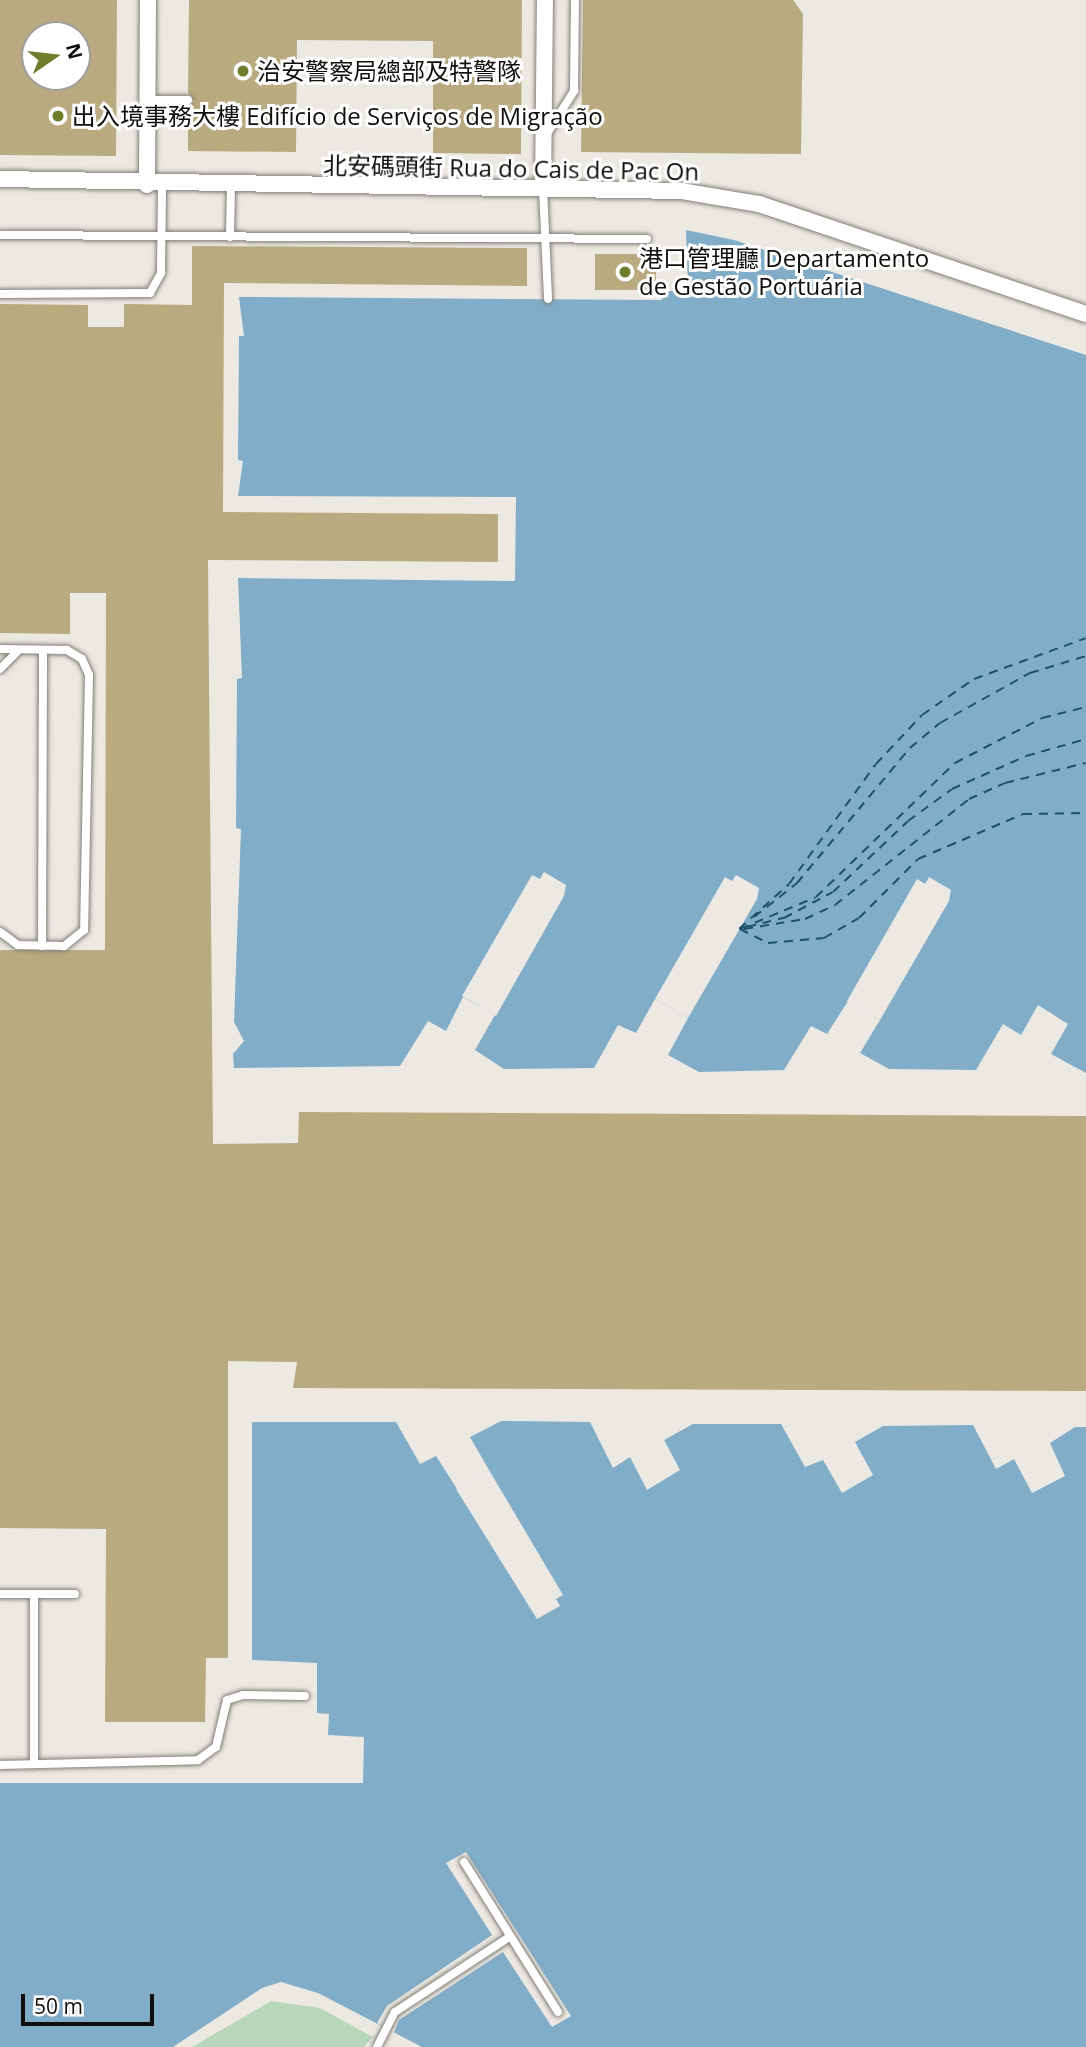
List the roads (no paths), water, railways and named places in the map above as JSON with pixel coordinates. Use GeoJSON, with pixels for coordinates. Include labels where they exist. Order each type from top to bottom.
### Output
{"type":"FeatureCollection","features":[{"type":"Feature","properties":{"kind":"street"},"geometry":{"type":"LineString","coordinates":[[148,0],[148,100],[154,185]]}},
{"type":"Feature","properties":{"kind":"street"},"geometry":{"type":"LineString","coordinates":[[543,188],[545,0]]}},
{"type":"Feature","properties":{"kind":"street","name":"北安碼頭街 Rua do Cais de Pac On"},"geometry":{"type":"LineString","coordinates":[[0,179],[231,187],[681,191],[740,200],[1086,314]]}},
{"type":"Feature","properties":{"kind":"lane"},"geometry":{"type":"LineString","coordinates":[[544,144],[574,91],[575,0]]}},
{"type":"Feature","properties":{"kind":"lane"},"geometry":{"type":"LineString","coordinates":[[148,100],[188,100]]}},
{"type":"Feature","properties":{"kind":"lane"},"geometry":{"type":"LineString","coordinates":[[0,293],[143,296],[160,281],[161,236],[154,185]]}},
{"type":"Feature","properties":{"kind":"lane"},"geometry":{"type":"LineString","coordinates":[[230,237],[231,187]]}},
{"type":"Feature","properties":{"kind":"lane"},"geometry":{"type":"LineString","coordinates":[[543,188],[548,239],[548,299]]}},
{"type":"Feature","properties":{"kind":"lane"},"geometry":{"type":"LineString","coordinates":[[0,235],[648,239]]}},
{"type":"Feature","properties":{"kind":"lane"},"geometry":{"type":"LineString","coordinates":[[0,649],[75,653],[89,675],[86,921],[73,943],[18,945],[0,932]]}},
{"type":"Feature","properties":{"kind":"lane"},"geometry":{"type":"LineString","coordinates":[[0,668],[21,650]]}},
{"type":"Feature","properties":{"kind":"lane"},"geometry":{"type":"LineString","coordinates":[[42,946],[43,651]]}},
{"type":"Feature","properties":{"kind":"lane"},"geometry":{"type":"LineString","coordinates":[[0,1594],[75,1594]]}},
{"type":"Feature","properties":{"kind":"lane"},"geometry":{"type":"LineString","coordinates":[[34,1594],[34,1764]]}},
{"type":"Feature","properties":{"kind":"lane"},"geometry":{"type":"LineString","coordinates":[[0,1765],[198,1760],[216,1746],[227,1700],[243,1695],[305,1696]]}},
{"type":"Feature","properties":{"kind":"lane"},"geometry":{"type":"LineString","coordinates":[[464,1862],[558,2012]]}},
{"type":"Feature","properties":{"kind":"lane"},"geometry":{"type":"LineString","coordinates":[[377,2047],[394,2012],[509,1937]]}},
{"type":"Feature","properties":{"kind":"water"},"geometry":{"type":"Polygon","coordinates":[[[686,230],[734,240],[1086,355],[1086,1073],[1051,1054],[1068,1024],[1038,1005],[1021,1035],[1003,1024],[976,1070],[889,1069],[860,1053],[880,1020],[848,1001],[827,1034],[811,1026],[784,1070],[699,1072],[668,1055],[688,1018],[655,999],[636,1033],[618,1025],[594,1068],[504,1069],[475,1050],[495,1015],[463,997],[446,1031],[428,1021],[400,1066],[234,1068],[233,1054],[244,1041],[234,1022],[241,829],[236,828],[237,679],[242,678],[238,578],[515,581],[516,497],[238,496],[243,461],[238,460],[239,336],[244,336],[239,297],[662,300],[662,292],[688,289],[686,230]]]}},
{"type":"Feature","properties":{"kind":"water"},"geometry":{"type":"Polygon","coordinates":[[[501,1421],[590,1422],[613,1468],[630,1457],[647,1490],[680,1470],[664,1440],[693,1424],[781,1424],[805,1467],[823,1460],[842,1493],[873,1475],[855,1442],[883,1426],[973,1425],[996,1469],[1014,1459],[1032,1493],[1065,1476],[1050,1443],[1075,1427],[1086,1427],[1086,2047],[422,2047],[318,1993],[281,1982],[262,1988],[173,2047],[0,2047],[0,1783],[363,1783],[364,1737],[328,1735],[329,1714],[317,1713],[317,1663],[252,1660],[252,1422],[396,1422],[420,1464],[436,1456],[457,1489],[489,1470],[470,1437],[501,1421]]]}},
{"type":"Feature","properties":{"kind":"place","name":"治安警察局總部及特警隊"},"geometry":{"type":"Point","coordinates":[243,71]}},
{"type":"Feature","properties":{"kind":"place","name":"出入境事務大樓 Edifício de Serviços de Migração"},"geometry":{"type":"Point","coordinates":[58,116]}},
{"type":"Feature","properties":{"kind":"place","name":"港口管理廳 Departamento de Gestão Portuária"},"geometry":{"type":"Point","coordinates":[625,272]}}]}
